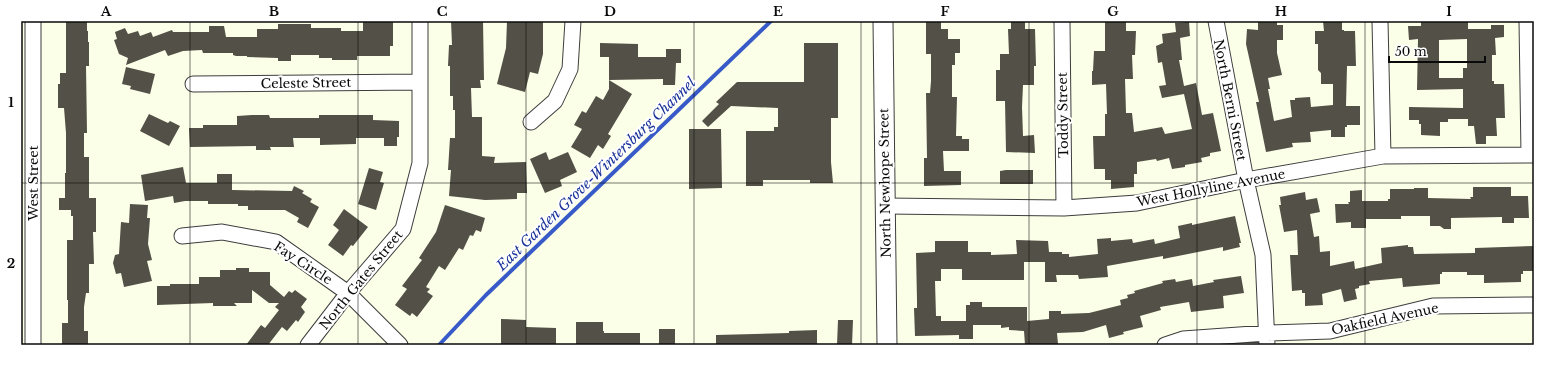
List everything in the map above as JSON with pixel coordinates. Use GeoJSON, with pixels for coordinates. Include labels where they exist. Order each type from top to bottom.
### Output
{"type":"FeatureCollection","features":[{"type":"Feature","properties":{"kind":"street","name":"West Street"},"geometry":{"type":"LineString","coordinates":[[33,21],[27,93],[27,261],[33,345]]}},
{"type":"Feature","properties":{"kind":"street","name":"North Gates Street"},"geometry":{"type":"LineString","coordinates":[[308,345],[348,293],[403,229],[420,163],[420,21]]}},
{"type":"Feature","properties":{"kind":"street"},"geometry":{"type":"LineString","coordinates":[[531,122],[555,102],[570,68],[573,21]]}},
{"type":"Feature","properties":{"kind":"street","name":"North Newhope Street"},"geometry":{"type":"LineString","coordinates":[[883,21],[887,345]]}},
{"type":"Feature","properties":{"kind":"street","name":"Toddy Street"},"geometry":{"type":"LineString","coordinates":[[1062,21],[1064,208]]}},
{"type":"Feature","properties":{"kind":"street","name":"North Berni Street"},"geometry":{"type":"LineString","coordinates":[[1216,21],[1246,180],[1264,255],[1267,339]]}},
{"type":"Feature","properties":{"kind":"street"},"geometry":{"type":"LineString","coordinates":[[1380,21],[1383,156]]}},
{"type":"Feature","properties":{"kind":"street"},"geometry":{"type":"LineString","coordinates":[[1527,21],[1531,155]]}},
{"type":"Feature","properties":{"kind":"street","name":"Celeste Street"},"geometry":{"type":"LineString","coordinates":[[193,84],[420,82]]}},
{"type":"Feature","properties":{"kind":"street","name":"West Hollyline Avenue"},"geometry":{"type":"LineString","coordinates":[[886,206],[1064,208],[1137,203],[1246,180],[1383,156],[1531,155]]}},
{"type":"Feature","properties":{"kind":"street","name":"Fay Circle"},"geometry":{"type":"LineString","coordinates":[[182,236],[222,232],[276,242],[348,293],[400,345]]}},
{"type":"Feature","properties":{"kind":"street","name":"Oakfield Avenue"},"geometry":{"type":"LineString","coordinates":[[1165,345],[1183,339],[1267,339],[1330,332],[1433,306],[1534,305]]}},
{"type":"Feature","properties":{"kind":"building"},"geometry":{"type":"Polygon","coordinates":[[[66,21],[87,21],[89,42],[89,66],[86,66],[87,133],[84,133],[84,157],[89,157],[89,198],[96,198],[96,232],[93,232],[94,264],[89,264],[89,293],[86,293],[84,307],[84,331],[88,331],[88,345],[62,345],[62,323],[68,323],[67,240],[73,240],[73,216],[71,216],[71,210],[59,210],[59,198],[65,198],[66,133],[64,108],[58,108],[58,84],[60,84],[60,73],[66,73],[66,21]]]}},
{"type":"Feature","properties":{"kind":"building"},"geometry":{"type":"Polygon","coordinates":[[[363,21],[393,21],[393,46],[390,46],[390,56],[357,56],[357,60],[332,60],[332,58],[319,58],[319,55],[291,55],[291,61],[278,61],[278,58],[236,56],[233,55],[233,53],[203,53],[202,50],[183,51],[168,56],[165,50],[126,65],[128,58],[119,54],[114,40],[117,39],[115,32],[125,28],[128,34],[138,31],[140,36],[151,32],[153,37],[172,30],[173,32],[209,32],[209,26],[224,26],[226,37],[257,37],[257,29],[278,29],[278,24],[311,24],[311,28],[341,28],[341,31],[363,31],[363,21]]]}},
{"type":"Feature","properties":{"kind":"building"},"geometry":{"type":"Polygon","coordinates":[[[451,21],[483,21],[484,80],[480,80],[481,88],[471,88],[472,117],[482,117],[482,156],[495,157],[494,163],[526,162],[527,193],[517,193],[517,199],[485,200],[449,196],[451,170],[448,170],[450,138],[455,138],[455,110],[453,110],[453,96],[450,96],[450,66],[448,66],[449,45],[452,45],[451,21]]]}},
{"type":"Feature","properties":{"kind":"building"},"geometry":{"type":"Polygon","coordinates":[[[507,21],[543,21],[543,54],[538,74],[530,72],[525,92],[497,84],[506,48],[507,21]]]}},
{"type":"Feature","properties":{"kind":"building"},"geometry":{"type":"Polygon","coordinates":[[[926,21],[941,21],[941,29],[948,29],[948,39],[960,39],[960,53],[955,53],[955,65],[952,65],[952,97],[957,97],[956,136],[962,136],[962,139],[969,139],[969,151],[943,151],[944,171],[961,171],[961,185],[924,186],[924,158],[927,158],[926,93],[930,93],[931,81],[931,54],[926,54],[926,21]]]}},
{"type":"Feature","properties":{"kind":"building"},"geometry":{"type":"Polygon","coordinates":[[[1011,21],[1025,21],[1025,29],[1035,29],[1036,66],[1034,66],[1034,85],[1023,85],[1022,107],[1023,136],[1034,135],[1035,153],[1006,152],[1005,101],[996,101],[996,70],[1000,70],[1000,54],[1009,54],[1008,29],[1011,29],[1011,21]]]}},
{"type":"Feature","properties":{"kind":"building"},"geometry":{"type":"Polygon","coordinates":[[[1105,21],[1126,21],[1126,31],[1136,31],[1135,55],[1132,55],[1133,79],[1125,79],[1126,113],[1132,113],[1134,132],[1162,127],[1165,134],[1192,129],[1184,94],[1162,98],[1159,86],[1166,85],[1162,62],[1158,63],[1156,46],[1163,43],[1162,34],[1176,32],[1175,23],[1189,22],[1190,36],[1180,38],[1182,60],[1179,60],[1184,86],[1196,83],[1202,115],[1213,113],[1221,151],[1210,153],[1210,156],[1201,158],[1202,162],[1172,169],[1169,158],[1157,161],[1156,159],[1137,162],[1137,174],[1134,174],[1134,187],[1111,189],[1111,180],[1105,180],[1105,169],[1094,169],[1093,136],[1105,136],[1105,114],[1107,114],[1106,84],[1092,85],[1092,71],[1094,51],[1105,51],[1105,21]]]}},
{"type":"Feature","properties":{"kind":"building"},"geometry":{"type":"Polygon","coordinates":[[[1258,21],[1277,21],[1277,25],[1283,25],[1283,40],[1277,40],[1277,53],[1282,75],[1268,78],[1270,89],[1268,89],[1274,121],[1292,117],[1290,100],[1295,100],[1295,98],[1310,97],[1311,107],[1333,105],[1333,84],[1321,84],[1321,73],[1318,70],[1318,44],[1315,44],[1315,31],[1324,31],[1323,21],[1342,21],[1342,30],[1355,31],[1356,66],[1347,66],[1346,106],[1360,106],[1360,125],[1347,125],[1347,127],[1345,127],[1345,137],[1331,137],[1331,130],[1310,132],[1311,142],[1292,143],[1293,147],[1266,152],[1256,102],[1259,102],[1246,44],[1247,29],[1258,30],[1258,21]]]}},
{"type":"Feature","properties":{"kind":"building"},"geometry":{"type":"Polygon","coordinates":[[[1468,21],[1468,29],[1491,29],[1491,25],[1504,25],[1504,37],[1495,38],[1496,55],[1492,55],[1492,81],[1494,81],[1494,84],[1504,84],[1505,118],[1496,118],[1497,136],[1486,136],[1486,144],[1476,144],[1474,126],[1468,126],[1468,119],[1448,119],[1448,122],[1440,122],[1440,136],[1421,135],[1421,124],[1419,124],[1419,120],[1409,120],[1409,107],[1463,108],[1463,89],[1417,90],[1418,39],[1409,40],[1408,26],[1421,26],[1421,22],[1468,21]],[[1467,39],[1439,40],[1439,78],[1463,78],[1463,68],[1467,68],[1467,39]]]}},
{"type":"Feature","properties":{"kind":"building"},"geometry":{"type":"Polygon","coordinates":[[[600,43],[638,44],[638,57],[666,57],[666,49],[681,49],[681,63],[676,63],[675,85],[663,85],[663,79],[609,80],[609,57],[600,57],[600,43]]]}},
{"type":"Feature","properties":{"kind":"building"},"geometry":{"type":"Polygon","coordinates":[[[804,43],[838,43],[838,118],[831,118],[831,162],[833,183],[810,183],[810,180],[763,180],[763,186],[746,186],[746,131],[774,131],[774,127],[778,127],[778,108],[731,106],[708,127],[702,121],[719,104],[716,102],[737,82],[804,82],[804,43]]]}},
{"type":"Feature","properties":{"kind":"building"},"geometry":{"type":"Polygon","coordinates":[[[126,67],[155,74],[150,94],[130,89],[131,86],[122,84],[126,67]]]}},
{"type":"Feature","properties":{"kind":"building"},"geometry":{"type":"Polygon","coordinates":[[[609,80],[632,94],[608,134],[611,136],[603,149],[598,145],[590,158],[571,147],[582,129],[574,125],[582,111],[586,113],[596,96],[603,100],[609,89],[609,80]]]}},
{"type":"Feature","properties":{"kind":"building"},"geometry":{"type":"Polygon","coordinates":[[[149,114],[168,123],[170,121],[180,126],[169,146],[140,131],[149,114]]]}},
{"type":"Feature","properties":{"kind":"building"},"geometry":{"type":"Polygon","coordinates":[[[269,115],[270,118],[319,118],[319,115],[373,115],[373,120],[399,121],[399,137],[397,137],[397,146],[384,146],[384,138],[356,138],[356,144],[320,145],[320,138],[293,138],[294,147],[270,147],[271,150],[256,150],[256,146],[190,147],[189,128],[203,128],[203,125],[237,125],[237,116],[269,115]]]}},
{"type":"Feature","properties":{"kind":"building"},"geometry":{"type":"Polygon","coordinates":[[[689,129],[721,129],[722,188],[689,189],[689,129]]]}},
{"type":"Feature","properties":{"kind":"building"},"geometry":{"type":"Polygon","coordinates":[[[546,152],[549,160],[568,152],[577,172],[560,180],[562,186],[545,193],[530,159],[546,152]]]}},
{"type":"Feature","properties":{"kind":"building"},"geometry":{"type":"Polygon","coordinates":[[[183,167],[186,183],[217,183],[217,174],[232,174],[232,190],[292,191],[294,186],[304,191],[302,193],[312,199],[310,202],[319,207],[308,228],[297,222],[299,218],[285,210],[248,210],[248,206],[238,206],[238,204],[208,204],[208,201],[185,201],[174,203],[173,196],[145,201],[141,175],[183,167]]]}},
{"type":"Feature","properties":{"kind":"building"},"geometry":{"type":"Polygon","coordinates":[[[369,168],[383,172],[380,182],[384,183],[376,210],[358,204],[369,168]]]}},
{"type":"Feature","properties":{"kind":"building"},"geometry":{"type":"Polygon","coordinates":[[[1033,170],[1033,184],[1000,184],[1000,171],[1033,170]]]}},
{"type":"Feature","properties":{"kind":"building"},"geometry":{"type":"Polygon","coordinates":[[[1473,187],[1511,187],[1511,196],[1528,196],[1529,218],[1514,218],[1514,223],[1502,223],[1502,217],[1451,218],[1451,229],[1444,229],[1440,226],[1430,226],[1430,216],[1401,216],[1401,219],[1366,219],[1366,228],[1351,228],[1351,222],[1336,223],[1335,204],[1349,204],[1350,191],[1362,190],[1362,201],[1388,201],[1388,199],[1390,199],[1390,189],[1414,188],[1428,188],[1428,198],[1471,199],[1470,197],[1473,197],[1473,187]]]}},
{"type":"Feature","properties":{"kind":"building"},"geometry":{"type":"Polygon","coordinates":[[[1305,192],[1306,200],[1317,198],[1320,212],[1310,214],[1314,237],[1319,236],[1320,252],[1330,251],[1330,266],[1354,261],[1355,269],[1382,263],[1381,248],[1408,245],[1408,247],[1413,247],[1414,254],[1475,253],[1475,248],[1534,246],[1534,271],[1523,271],[1523,274],[1521,274],[1521,282],[1484,283],[1484,275],[1467,275],[1467,272],[1442,272],[1442,274],[1440,274],[1440,284],[1403,287],[1402,278],[1369,281],[1370,284],[1359,286],[1359,288],[1355,289],[1357,299],[1344,302],[1341,289],[1322,294],[1323,305],[1305,306],[1305,293],[1302,293],[1302,290],[1292,291],[1290,255],[1298,255],[1297,230],[1284,232],[1279,205],[1281,205],[1280,197],[1305,192]]]}},
{"type":"Feature","properties":{"kind":"building"},"geometry":{"type":"Polygon","coordinates":[[[130,204],[148,205],[147,218],[150,218],[148,244],[152,260],[147,261],[152,281],[124,287],[121,273],[116,274],[113,263],[115,255],[119,254],[121,222],[129,223],[130,204]]]}},
{"type":"Feature","properties":{"kind":"building"},"geometry":{"type":"Polygon","coordinates":[[[445,205],[485,218],[481,232],[476,230],[473,236],[470,235],[463,250],[459,248],[445,270],[439,266],[426,287],[430,289],[427,292],[433,296],[417,317],[412,313],[410,316],[395,305],[407,289],[402,286],[422,260],[419,258],[436,232],[445,205]]]}},
{"type":"Feature","properties":{"kind":"building"},"geometry":{"type":"Polygon","coordinates":[[[344,209],[368,227],[343,256],[328,245],[339,230],[333,225],[344,209]]]}},
{"type":"Feature","properties":{"kind":"building"},"geometry":{"type":"Polygon","coordinates":[[[1235,216],[1241,243],[1239,243],[1240,247],[1223,251],[1223,247],[1163,259],[1163,256],[1107,266],[1108,277],[1079,279],[1078,275],[1056,275],[1057,282],[1045,282],[1045,262],[1024,262],[1024,280],[962,280],[962,269],[941,269],[941,281],[935,281],[936,316],[941,316],[941,321],[966,321],[966,305],[970,305],[970,302],[982,302],[982,307],[1027,307],[1027,321],[1049,319],[1049,311],[1061,311],[1061,314],[1089,313],[1121,305],[1120,300],[1128,298],[1127,295],[1135,293],[1134,291],[1163,283],[1162,281],[1175,279],[1176,282],[1192,279],[1193,286],[1214,282],[1213,280],[1241,276],[1244,293],[1223,296],[1224,308],[1191,312],[1189,302],[1160,307],[1161,310],[1140,316],[1143,327],[1123,332],[1124,334],[1109,338],[1106,325],[1083,332],[1057,333],[1058,344],[1025,345],[1024,331],[1009,330],[1009,327],[1001,328],[1001,325],[973,325],[973,339],[959,339],[959,335],[915,336],[914,308],[917,308],[916,253],[935,252],[935,241],[968,241],[968,252],[991,252],[991,255],[1017,254],[1016,240],[1048,241],[1049,252],[1062,252],[1062,254],[1069,254],[1069,257],[1098,254],[1097,239],[1111,238],[1111,241],[1132,239],[1133,243],[1154,239],[1155,244],[1180,238],[1178,226],[1192,223],[1192,225],[1235,216]]]}},
{"type":"Feature","properties":{"kind":"building"},"geometry":{"type":"Polygon","coordinates":[[[236,268],[249,268],[249,272],[270,272],[270,285],[284,297],[289,291],[292,293],[295,290],[307,299],[301,307],[305,312],[298,322],[296,320],[287,331],[282,327],[268,345],[246,345],[261,325],[265,328],[279,310],[275,307],[279,303],[269,303],[252,290],[252,303],[234,303],[237,306],[213,306],[213,303],[157,305],[157,286],[170,286],[170,284],[199,284],[199,277],[220,277],[220,270],[236,270],[236,268]]]}},
{"type":"Feature","properties":{"kind":"building"},"geometry":{"type":"Polygon","coordinates":[[[501,319],[526,320],[526,327],[556,328],[556,345],[501,345],[501,319]]]}},
{"type":"Feature","properties":{"kind":"building"},"geometry":{"type":"Polygon","coordinates":[[[838,320],[853,320],[852,345],[837,345],[838,320]]]}},
{"type":"Feature","properties":{"kind":"building"},"geometry":{"type":"Polygon","coordinates":[[[576,322],[603,322],[604,333],[640,333],[640,345],[576,345],[576,322]]]}},
{"type":"Feature","properties":{"kind":"building"},"geometry":{"type":"Polygon","coordinates":[[[659,329],[675,329],[675,345],[659,345],[659,329]]]}},
{"type":"Feature","properties":{"kind":"building"},"geometry":{"type":"Polygon","coordinates":[[[817,330],[817,345],[716,345],[716,335],[789,333],[789,331],[817,330]]]}},
{"type":"Feature","properties":{"kind":"waterway","name":"East Garden Grove-Wintersburg Channel"},"geometry":{"type":"LineString","coordinates":[[439,345],[486,295],[771,21]]}}]}
